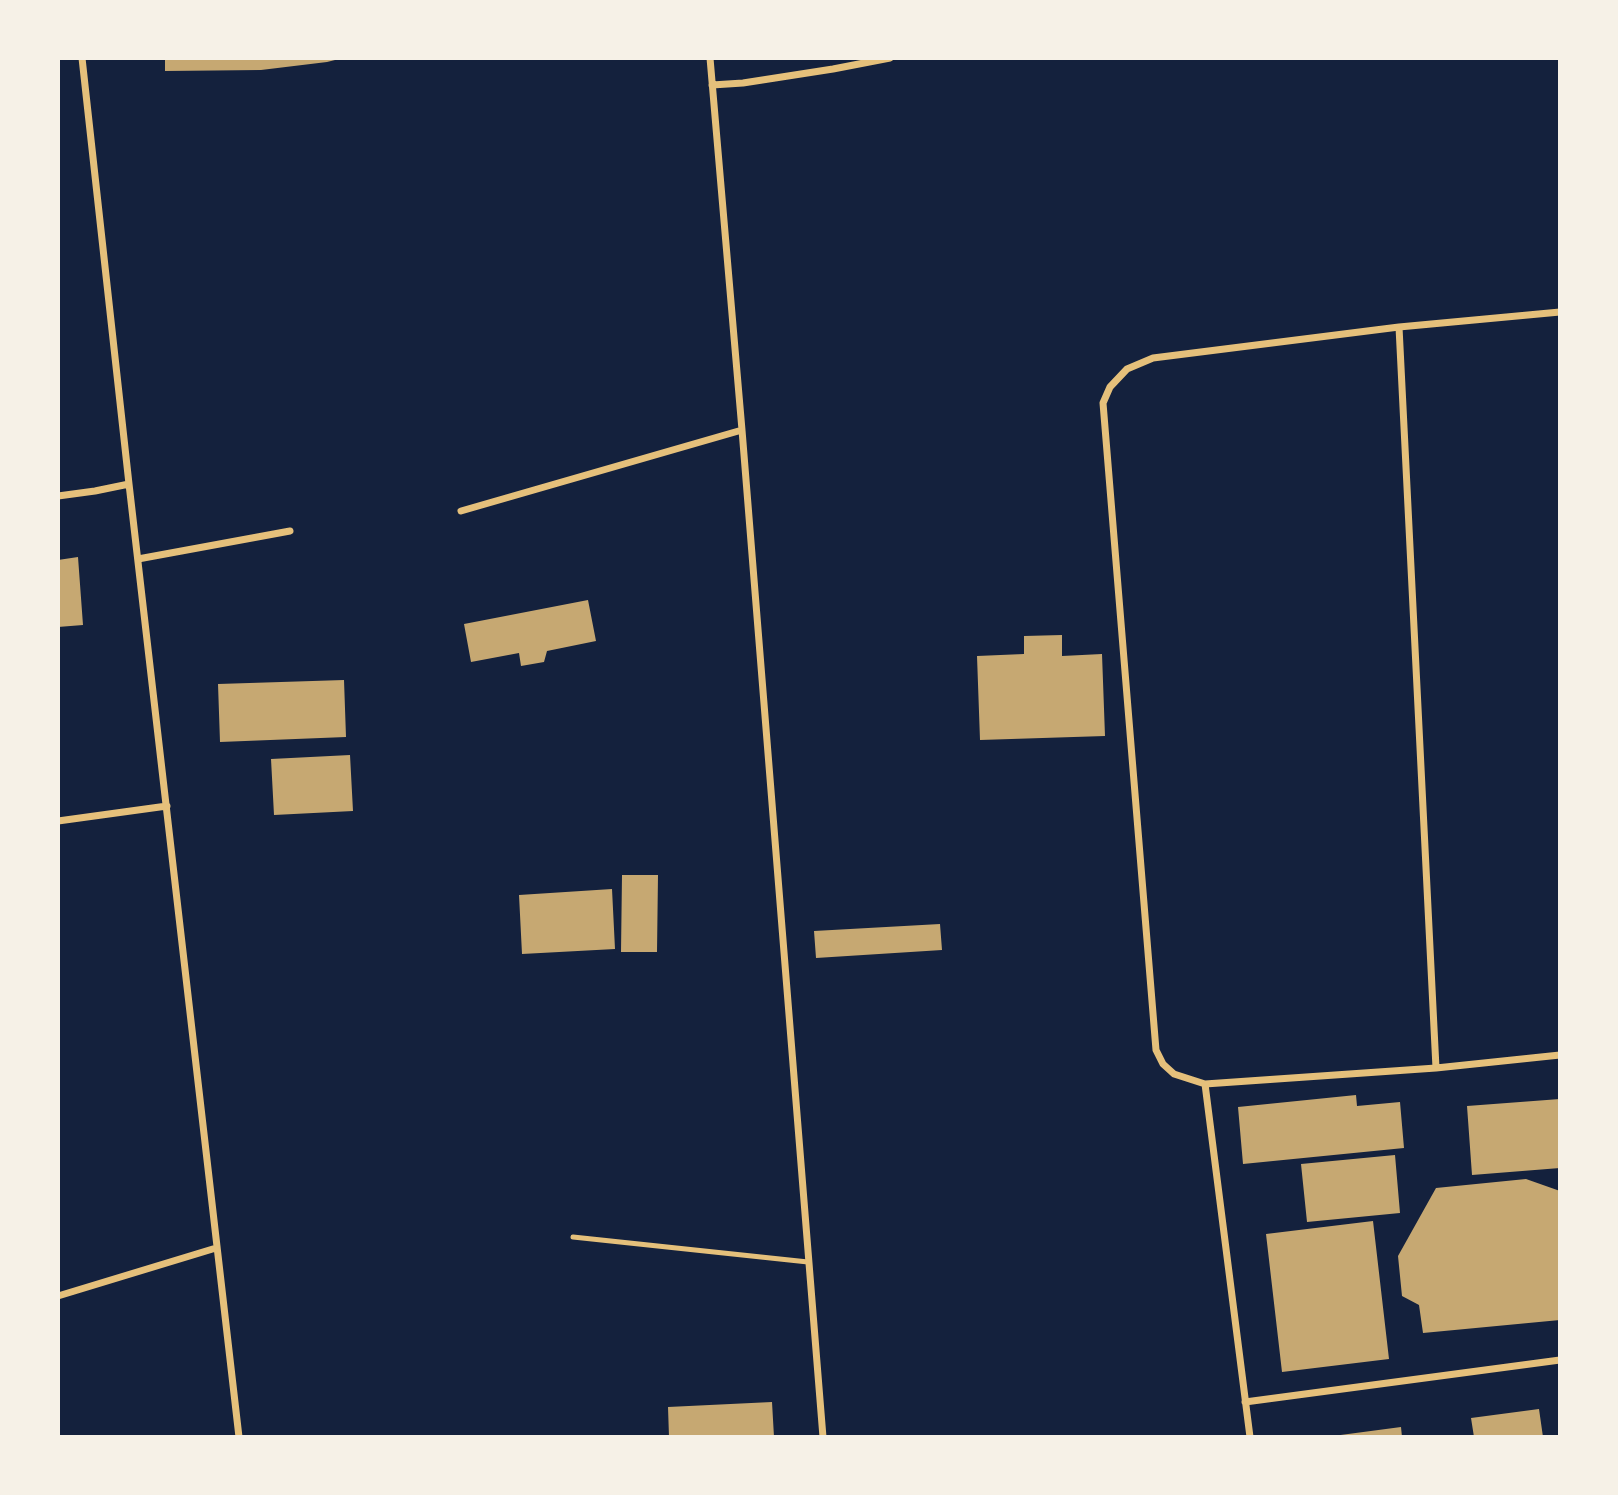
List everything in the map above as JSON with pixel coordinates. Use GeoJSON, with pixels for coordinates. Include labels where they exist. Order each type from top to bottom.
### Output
{"type":"FeatureCollection","features":[{"type":"Feature","properties":{"kind":"street"},"geometry":{"type":"LineString","coordinates":[[82,58],[239,1437]]}},
{"type":"Feature","properties":{"kind":"street"},"geometry":{"type":"LineString","coordinates":[[709,58],[742,430],[822,1437]]}},
{"type":"Feature","properties":{"kind":"street"},"geometry":{"type":"LineString","coordinates":[[712,85],[743,83],[890,58]]}},
{"type":"Feature","properties":{"kind":"street"},"geometry":{"type":"LineString","coordinates":[[1560,312],[1399,327],[1153,358],[1127,369],[1110,387],[1103,403],[1156,1050],[1163,1064],[1174,1074],[1205,1084],[1436,1068],[1560,1055]]}},
{"type":"Feature","properties":{"kind":"street"},"geometry":{"type":"LineString","coordinates":[[1399,327],[1436,1068]]}},
{"type":"Feature","properties":{"kind":"street"},"geometry":{"type":"LineString","coordinates":[[461,511],[742,430]]}},
{"type":"Feature","properties":{"kind":"street"},"geometry":{"type":"LineString","coordinates":[[58,496],[129,484]]}},
{"type":"Feature","properties":{"kind":"street"},"geometry":{"type":"LineString","coordinates":[[138,559],[290,531]]}},
{"type":"Feature","properties":{"kind":"street"},"geometry":{"type":"LineString","coordinates":[[58,821],[167,806]]}},
{"type":"Feature","properties":{"kind":"street"},"geometry":{"type":"LineString","coordinates":[[1205,1084],[1250,1437]]}},
{"type":"Feature","properties":{"kind":"street"},"geometry":{"type":"LineString","coordinates":[[58,1296],[216,1248]]}},
{"type":"Feature","properties":{"kind":"street"},"geometry":{"type":"LineString","coordinates":[[1245,1402],[1560,1360]]}},
{"type":"Feature","properties":{"kind":"lane"},"geometry":{"type":"LineString","coordinates":[[573,1237],[808,1262]]}},
{"type":"Feature","properties":{"kind":"building"},"geometry":{"type":"Polygon","coordinates":[[[165,58],[339,59],[261,70],[165,71],[165,58]]]}},
{"type":"Feature","properties":{"kind":"building"},"geometry":{"type":"Polygon","coordinates":[[[78,557],[83,625],[58,627],[58,560],[78,557]]]}},
{"type":"Feature","properties":{"kind":"building"},"geometry":{"type":"Polygon","coordinates":[[[588,600],[596,641],[547,651],[544,662],[521,666],[519,653],[471,662],[464,624],[588,600]]]}},
{"type":"Feature","properties":{"kind":"building"},"geometry":{"type":"Polygon","coordinates":[[[1062,635],[1062,656],[1102,654],[1105,736],[980,740],[977,656],[1024,654],[1024,636],[1062,635]]]}},
{"type":"Feature","properties":{"kind":"building"},"geometry":{"type":"Polygon","coordinates":[[[344,680],[346,737],[220,742],[218,684],[344,680]]]}},
{"type":"Feature","properties":{"kind":"building"},"geometry":{"type":"Polygon","coordinates":[[[350,755],[353,811],[274,815],[271,759],[350,755]]]}},
{"type":"Feature","properties":{"kind":"building"},"geometry":{"type":"Polygon","coordinates":[[[622,875],[658,875],[657,952],[621,952],[622,875]]]}},
{"type":"Feature","properties":{"kind":"building"},"geometry":{"type":"Polygon","coordinates":[[[612,889],[615,949],[522,954],[519,895],[612,889]]]}},
{"type":"Feature","properties":{"kind":"building"},"geometry":{"type":"Polygon","coordinates":[[[940,924],[942,950],[816,958],[814,931],[940,924]]]}},
{"type":"Feature","properties":{"kind":"building"},"geometry":{"type":"Polygon","coordinates":[[[1356,1095],[1357,1106],[1400,1102],[1404,1148],[1243,1164],[1238,1107],[1356,1095]]]}},
{"type":"Feature","properties":{"kind":"building"},"geometry":{"type":"Polygon","coordinates":[[[1560,1099],[1560,1168],[1472,1175],[1467,1106],[1560,1099]]]}},
{"type":"Feature","properties":{"kind":"building"},"geometry":{"type":"Polygon","coordinates":[[[1395,1155],[1400,1213],[1307,1222],[1301,1164],[1395,1155]]]}},
{"type":"Feature","properties":{"kind":"building"},"geometry":{"type":"Polygon","coordinates":[[[1526,1179],[1560,1191],[1560,1320],[1423,1333],[1419,1305],[1402,1296],[1398,1256],[1436,1188],[1526,1179]]]}},
{"type":"Feature","properties":{"kind":"building"},"geometry":{"type":"Polygon","coordinates":[[[1373,1221],[1389,1359],[1282,1372],[1266,1234],[1373,1221]]]}},
{"type":"Feature","properties":{"kind":"building"},"geometry":{"type":"Polygon","coordinates":[[[772,1402],[774,1437],[669,1437],[668,1407],[772,1402]]]}},
{"type":"Feature","properties":{"kind":"building"},"geometry":{"type":"Polygon","coordinates":[[[1539,1409],[1543,1437],[1474,1437],[1471,1418],[1539,1409]]]}},
{"type":"Feature","properties":{"kind":"building"},"geometry":{"type":"Polygon","coordinates":[[[1401,1427],[1402,1437],[1333,1437],[1333,1436],[1401,1427]]]}}]}
